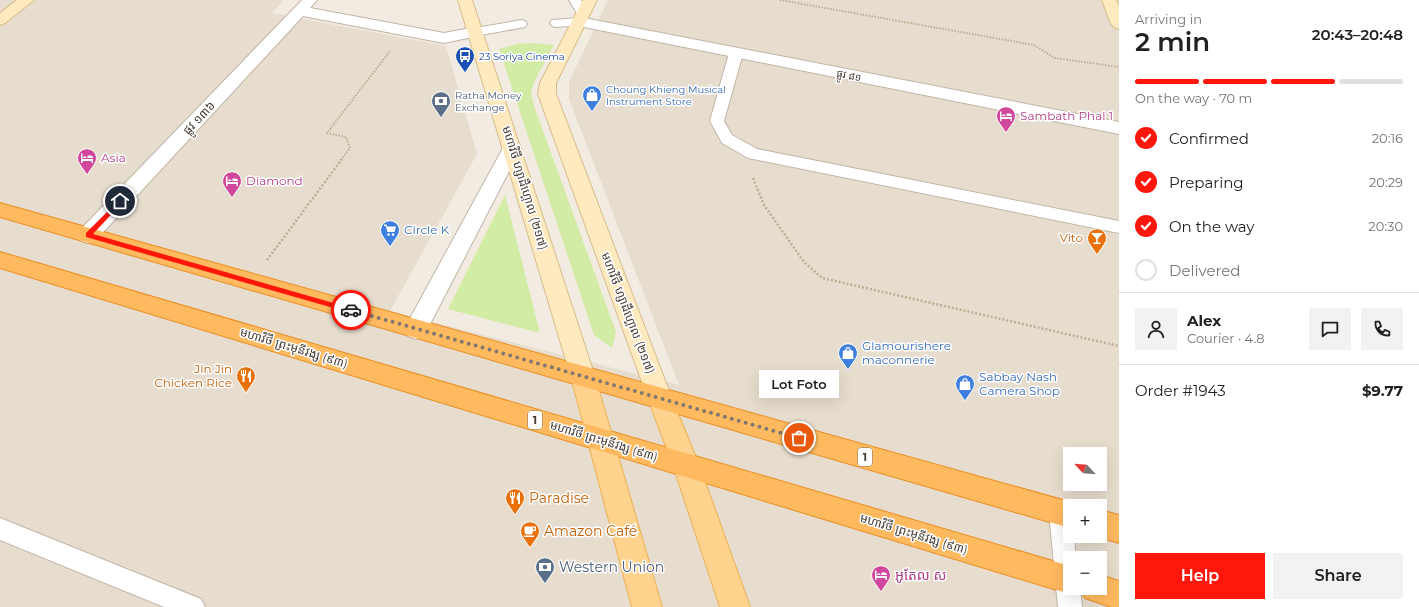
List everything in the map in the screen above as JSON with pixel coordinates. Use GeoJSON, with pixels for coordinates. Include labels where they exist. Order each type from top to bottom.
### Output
{"type":"FeatureCollection","features":[{"type":"Feature","properties":{"kind":"highway","name":"1"},"geometry":{"type":"LineString","coordinates":[[0,210],[1063,513]]}},
{"type":"Feature","properties":{"kind":"highway","name":"មហាវិថី ព្រះមុនីវង្ស (៩៣)"},"geometry":{"type":"LineString","coordinates":[[0,260],[1063,578]]}},
{"type":"Feature","properties":{"kind":"highway"},"geometry":{"type":"LineString","coordinates":[[1107,526],[1119,529]]}},
{"type":"Feature","properties":{"kind":"highway"},"geometry":{"type":"LineString","coordinates":[[1107,592],[1119,595]]}},
{"type":"Feature","properties":{"kind":"main road"},"geometry":{"type":"LineString","coordinates":[[584,377],[647,607]]}},
{"type":"Feature","properties":{"kind":"main road","name":"មហាវិថី ហ្សាដឹហ្គោល (២១៧)"},"geometry":{"type":"LineString","coordinates":[[660,399],[686,465],[735,607]]}},
{"type":"Feature","properties":{"kind":"street"},"geometry":{"type":"LineString","coordinates":[[0,20],[27,0]]}},
{"type":"Feature","properties":{"kind":"street","name":"មហាវិថី ហ្សាដឺហ្គោល (២១៧)"},"geometry":{"type":"LineString","coordinates":[[466,0],[584,377]]}},
{"type":"Feature","properties":{"kind":"street","name":"មហាវិថី ហ្សាដឹហ្គោល (២១៧)"},"geometry":{"type":"LineString","coordinates":[[590,0],[548,83],[547,94],[660,399]]}},
{"type":"Feature","properties":{"kind":"street"},"geometry":{"type":"LineString","coordinates":[[1109,0],[1119,24]]}},
{"type":"Feature","properties":{"kind":"street"},"geometry":{"type":"LineString","coordinates":[[305,5],[405,31],[444,38],[476,32]]}},
{"type":"Feature","properties":{"kind":"street","name":"ផ្លូវ ១៣៦"},"geometry":{"type":"LineString","coordinates":[[88,235],[305,5]]}},
{"type":"Feature","properties":{"kind":"street","name":"ផ្លូវ ៨១"},"geometry":{"type":"LineString","coordinates":[[581,18],[736,53],[1119,128]]}},
{"type":"Feature","properties":{"kind":"street"},"geometry":{"type":"LineString","coordinates":[[416,329],[512,148]]}},
{"type":"Feature","properties":{"kind":"lane"},"geometry":{"type":"LineString","coordinates":[[556,23],[581,18],[575,0]]}},
{"type":"Feature","properties":{"kind":"lane"},"geometry":{"type":"LineString","coordinates":[[476,32],[521,24]]}},
{"type":"Feature","properties":{"kind":"lane"},"geometry":{"type":"LineString","coordinates":[[736,53],[717,121],[727,139],[753,154],[1119,227]]}},
{"type":"Feature","properties":{"kind":"lane"},"geometry":{"type":"LineString","coordinates":[[0,529],[193,607]]}},
{"type":"Feature","properties":{"kind":"lane"},"geometry":{"type":"LineString","coordinates":[[1070,595],[1070,607]]}},
{"type":"Feature","properties":{"kind":"path"},"geometry":{"type":"LineString","coordinates":[[780,0],[1034,45],[1055,58],[1119,67]]}},
{"type":"Feature","properties":{"kind":"path"},"geometry":{"type":"LineString","coordinates":[[252,282],[350,148],[346,137],[327,132],[405,31]]}},
{"type":"Feature","properties":{"kind":"path"},"geometry":{"type":"LineString","coordinates":[[753,154],[752,175],[764,205],[804,262],[822,278],[1119,346]]}},
{"type":"Feature","properties":{"kind":"shaded area"},"geometry":{"type":"Polygon","coordinates":[[[0,0],[284,0],[272,13],[446,46],[477,154],[390,311],[679,385],[569,99],[569,82],[608,0],[1119,0],[1119,607],[0,607],[0,0]]]}},
{"type":"Feature","properties":{"kind":"green space"},"geometry":{"type":"Polygon","coordinates":[[[533,43],[554,45],[535,80],[531,92],[534,106],[616,332],[612,348],[594,335],[499,49],[517,44],[533,43]]]}},
{"type":"Feature","properties":{"kind":"green space"},"geometry":{"type":"Polygon","coordinates":[[[505,195],[540,333],[448,309],[505,195]]]}},
{"type":"Feature","properties":{"kind":"way so far"},"geometry":{"type":"LineString","coordinates":[[351,310],[799,438]]}},
{"type":"Feature","properties":{"kind":"place","name":"23 Soriya Cinema"},"geometry":{"type":"Point","coordinates":[465,73]}},
{"type":"Feature","properties":{"kind":"place","name":"Choung Khieng Musical Instrument Store"},"geometry":{"type":"Point","coordinates":[592,112]}},
{"type":"Feature","properties":{"kind":"place","name":"Ratha Money Exchange"},"geometry":{"type":"Point","coordinates":[441,118]}},
{"type":"Feature","properties":{"kind":"place","name":"Sambath Phal 1"},"geometry":{"type":"Point","coordinates":[1006,133]}},
{"type":"Feature","properties":{"kind":"place","name":"Asia"},"geometry":{"type":"Point","coordinates":[87,175]}},
{"type":"Feature","properties":{"kind":"place","name":"Diamond"},"geometry":{"type":"Point","coordinates":[232,198]}},
{"type":"Feature","properties":{"kind":"place","name":"Circle K"},"geometry":{"type":"Point","coordinates":[390,247]}},
{"type":"Feature","properties":{"kind":"place","name":"Vito"},"geometry":{"type":"Point","coordinates":[1097,255]}},
{"type":"Feature","properties":{"kind":"place","name":"Glamourishere maconnerie"},"geometry":{"type":"Point","coordinates":[848,370]}},
{"type":"Feature","properties":{"kind":"place","name":"Jin Jin Chicken Rice"},"geometry":{"type":"Point","coordinates":[246,393]}},
{"type":"Feature","properties":{"kind":"place","name":"Sabbay Nash Camera Shop"},"geometry":{"type":"Point","coordinates":[965,401]}},
{"type":"Feature","properties":{"kind":"place","name":"Lot Foto"},"geometry":{"type":"Point","coordinates":[799,438]}},
{"type":"Feature","properties":{"kind":"place","name":"Paradise"},"geometry":{"type":"Point","coordinates":[515,515]}},
{"type":"Feature","properties":{"kind":"place","name":"Amazon Café"},"geometry":{"type":"Point","coordinates":[530,548]}},
{"type":"Feature","properties":{"kind":"place","name":"Western Union"},"geometry":{"type":"Point","coordinates":[545,584]}},
{"type":"Feature","properties":{"kind":"place","name":"អូតែល ស"},"geometry":{"type":"Point","coordinates":[881,592]}},
{"type":"Feature","properties":{"kind":"route"},"geometry":{"type":"LineString","coordinates":[[120,201],[88,235],[351,310]]}}]}
